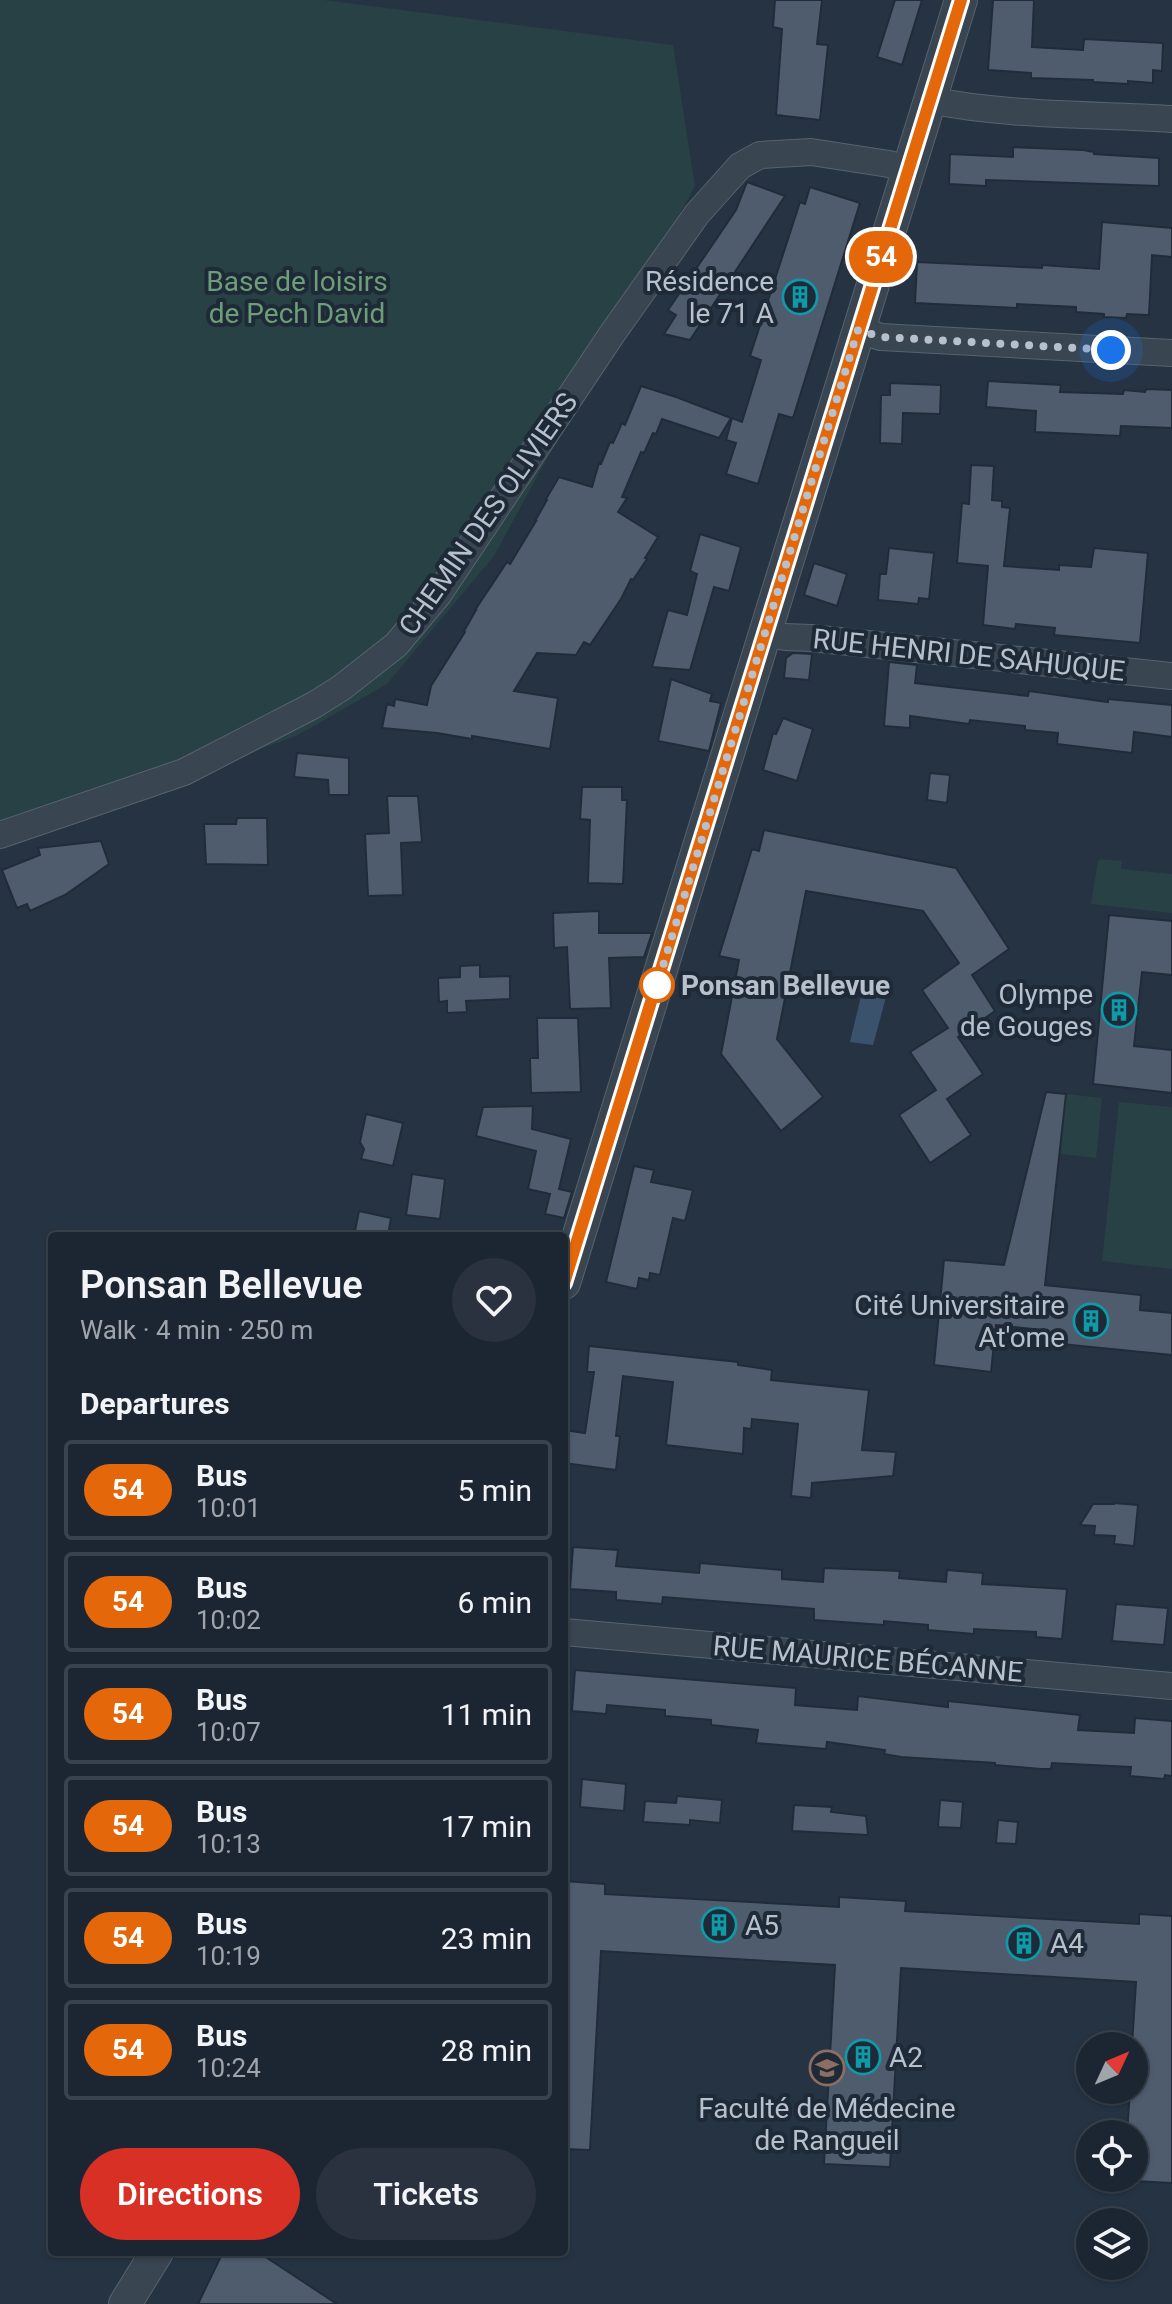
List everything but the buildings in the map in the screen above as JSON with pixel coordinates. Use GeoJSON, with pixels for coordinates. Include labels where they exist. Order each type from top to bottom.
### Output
{"type":"FeatureCollection","features":[{"type":"Feature","properties":{"kind":"street"},"geometry":{"type":"LineString","coordinates":[[568,1270],[961,0]]}},
{"type":"Feature","properties":{"kind":"street"},"geometry":{"type":"LineString","coordinates":[[929,100],[1029,111],[1172,119]]}},
{"type":"Feature","properties":{"kind":"street","name":"CHEMIN DES OLIVIERS"},"geometry":{"type":"LineString","coordinates":[[0,835],[184,772],[314,705],[396,645],[438,595],[612,334],[697,214],[740,166],[760,155],[811,152],[909,170]]}},
{"type":"Feature","properties":{"kind":"street"},"geometry":{"type":"LineString","coordinates":[[858,330],[881,337],[1172,353]]}},
{"type":"Feature","properties":{"kind":"street","name":"RUE HENRI DE SAHUQUE"},"geometry":{"type":"LineString","coordinates":[[765,634],[1172,676]]}},
{"type":"Feature","properties":{"kind":"street","name":"RUE MAURICE BÉCANNE"},"geometry":{"type":"LineString","coordinates":[[568,1632],[1172,1686]]}},
{"type":"Feature","properties":{"kind":"street"},"geometry":{"type":"LineString","coordinates":[[125,2304],[155,2256]]}},
{"type":"Feature","properties":{"kind":"green space","name":"Base de loisirs de Pech David"},"geometry":{"type":"Polygon","coordinates":[[[0,0],[324,0],[673,45],[695,186],[494,556],[387,684],[298,735],[0,847],[0,0]]]}},
{"type":"Feature","properties":{"kind":"green space"},"geometry":{"type":"Polygon","coordinates":[[[1098,861],[1122,861],[1121,869],[1172,874],[1172,913],[1091,904],[1098,861]]]}},
{"type":"Feature","properties":{"kind":"green space"},"geometry":{"type":"Polygon","coordinates":[[[1066,1094],[1102,1098],[1096,1158],[1060,1154],[1066,1094]]]}},
{"type":"Feature","properties":{"kind":"green space"},"geometry":{"type":"Polygon","coordinates":[[[1119,1102],[1172,1107],[1172,1269],[1102,1261],[1119,1102]]]}},
{"type":"Feature","properties":{"kind":"water"},"geometry":{"type":"Polygon","coordinates":[[[862,992],[886,997],[873,1045],[850,1042],[862,992]]]}},
{"type":"Feature","properties":{"kind":"bus line","name":"54"},"geometry":{"type":"LineString","coordinates":[[568,1270],[961,0]]}},
{"type":"Feature","properties":{"kind":"place","name":"Résidence le 71 A"},"geometry":{"type":"Point","coordinates":[800,297]}},
{"type":"Feature","properties":{"kind":"place","name":"Ponsan Bellevue"},"geometry":{"type":"Point","coordinates":[657,985]}},
{"type":"Feature","properties":{"kind":"place","name":"Olympe de Gouges"},"geometry":{"type":"Point","coordinates":[1119,1010]}},
{"type":"Feature","properties":{"kind":"place","name":"Cité Universitaire At'ome"},"geometry":{"type":"Point","coordinates":[1091,1321]}},
{"type":"Feature","properties":{"kind":"place","name":"A5"},"geometry":{"type":"Point","coordinates":[719,1925]}},
{"type":"Feature","properties":{"kind":"place","name":"A4"},"geometry":{"type":"Point","coordinates":[1024,1943]}},
{"type":"Feature","properties":{"kind":"place","name":"A2"},"geometry":{"type":"Point","coordinates":[863,2057]}},
{"type":"Feature","properties":{"kind":"place","name":"Faculté de Médecine de Rangueil"},"geometry":{"type":"Point","coordinates":[827,2068]}},
{"type":"Feature","properties":{"kind":"route"},"geometry":{"type":"LineString","coordinates":[[657,985],[654,995],[858,330],[881,337],[1111,350]]}}]}
